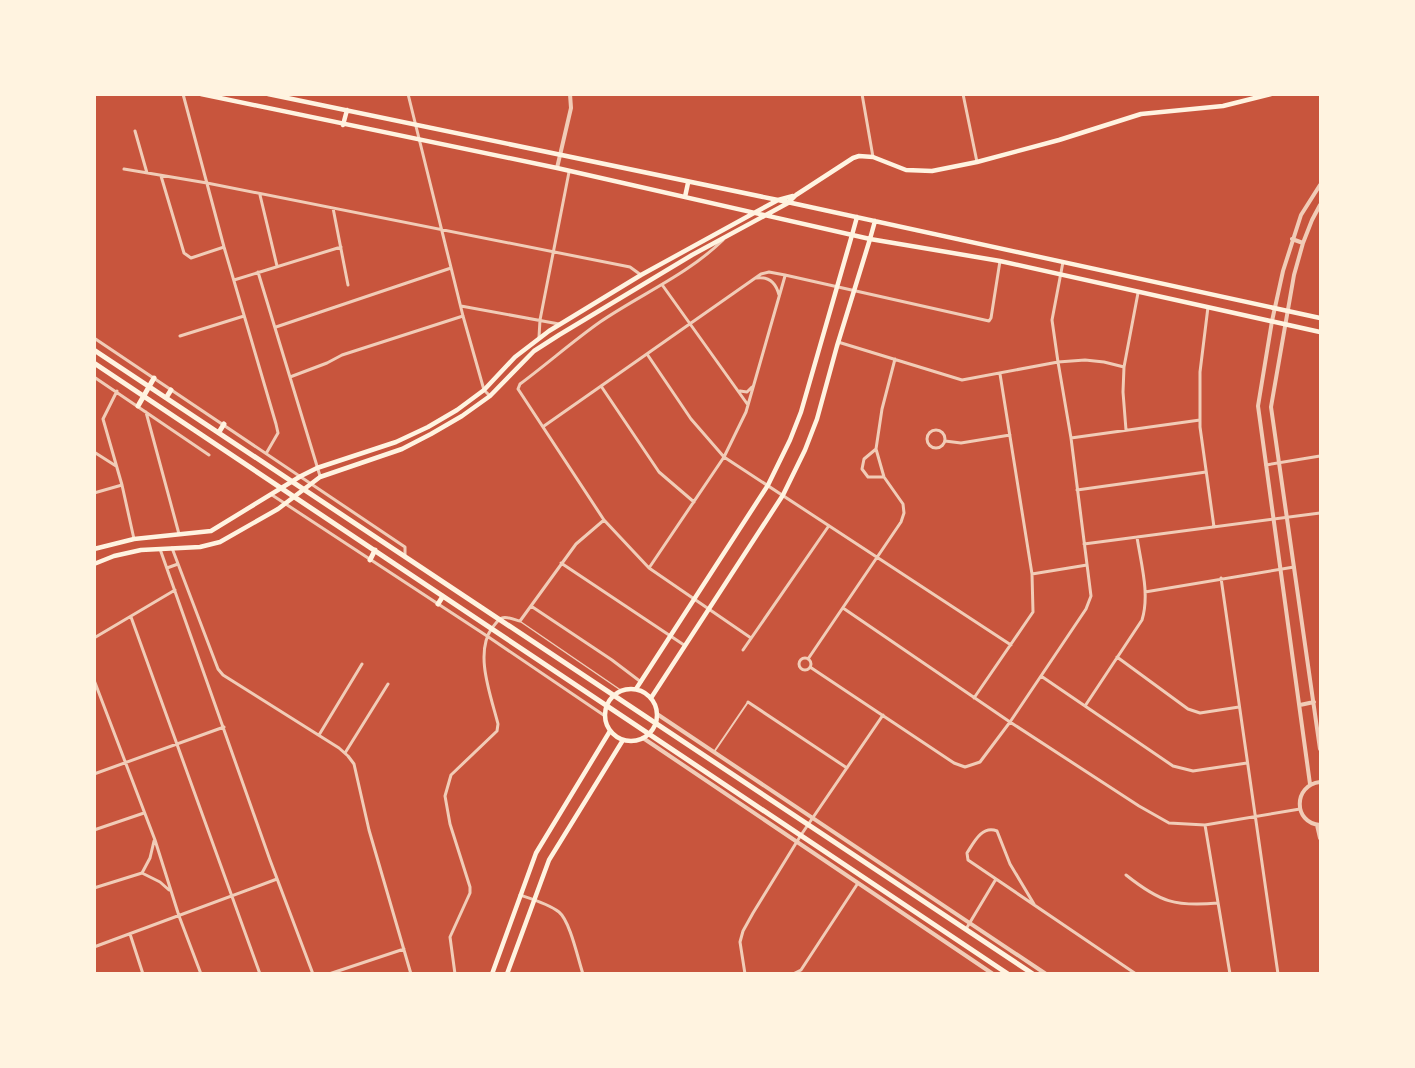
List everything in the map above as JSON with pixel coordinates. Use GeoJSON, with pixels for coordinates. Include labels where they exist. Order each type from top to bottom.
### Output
{"type":"FeatureCollection","features":[{"type":"Feature","properties":{"kind":"highway"},"geometry":{"type":"LineString","coordinates":[[94,350],[1033,974]]}},
{"type":"Feature","properties":{"kind":"highway"},"geometry":{"type":"LineString","coordinates":[[94,363],[1008,974]]}},
{"type":"Feature","properties":{"kind":"highway"},"geometry":{"type":"LineString","coordinates":[[138,405],[154,378]]}},
{"type":"Feature","properties":{"kind":"highway"},"geometry":{"type":"LineString","coordinates":[[166,398],[171,390]]}},
{"type":"Feature","properties":{"kind":"highway"},"geometry":{"type":"LineString","coordinates":[[219,432],[224,424]]}},
{"type":"Feature","properties":{"kind":"highway"},"geometry":{"type":"LineString","coordinates":[[370,560],[375,550]]}},
{"type":"Feature","properties":{"kind":"highway"},"geometry":{"type":"LineString","coordinates":[[438,604],[443,596]]}},
{"type":"Feature","properties":{"kind":"highway"},"geometry":{"type":"LineString","coordinates":[[701,753],[705,746]]}},
{"type":"Feature","properties":{"kind":"highway"},"geometry":{"type":"LineString","coordinates":[[676,760],[680,754]]}},
{"type":"Feature","properties":{"kind":"highway"},"geometry":{"type":"LineString","coordinates":[[885,901],[889,894]]}},
{"type":"Feature","properties":{"kind":"main road"},"geometry":{"type":"LineString","coordinates":[[201,94],[557,168],[870,239],[1000,261],[1320,332]]}},
{"type":"Feature","properties":{"kind":"main road"},"geometry":{"type":"LineString","coordinates":[[268,94],[778,200],[1320,318]]}},
{"type":"Feature","properties":{"kind":"main road"},"geometry":{"type":"LineString","coordinates":[[94,564],[126,553],[200,547],[220,542],[285,504],[320,477],[402,449],[462,416],[490,396],[534,351],[729,234],[788,203],[796,195],[853,158],[873,157],[906,170],[932,171],[977,162],[1059,140],[1141,114],[1223,106],[1271,94]]}},
{"type":"Feature","properties":{"kind":"main road"},"geometry":{"type":"LineString","coordinates":[[277,111],[279,97]]}},
{"type":"Feature","properties":{"kind":"main road"},"geometry":{"type":"LineString","coordinates":[[343,125],[347,110]]}},
{"type":"Feature","properties":{"kind":"main road"},"geometry":{"type":"LineString","coordinates":[[684,198],[688,183]]}},
{"type":"Feature","properties":{"kind":"main road"},"geometry":{"type":"LineString","coordinates":[[94,549],[134,539],[211,531],[317,468],[396,442],[457,410],[484,390],[515,357],[539,337],[560,324],[641,275],[754,213],[778,200],[796,195]]}},
{"type":"Feature","properties":{"kind":"main road"},"geometry":{"type":"LineString","coordinates":[[636,689],[768,485],[797,424],[857,217]]}},
{"type":"Feature","properties":{"kind":"main road"},"geometry":{"type":"LineString","coordinates":[[651,698],[783,495],[813,430],[875,221]]}},
{"type":"Feature","properties":{"kind":"main road"},"geometry":{"type":"LineString","coordinates":[[636,689],[651,698],[657,714],[656,723],[649,734],[643,738],[623,740],[610,731],[605,716],[607,705],[614,695],[622,691],[636,689]]}},
{"type":"Feature","properties":{"kind":"main road"},"geometry":{"type":"LineString","coordinates":[[492,974],[536,853],[610,731]]}},
{"type":"Feature","properties":{"kind":"main road"},"geometry":{"type":"LineString","coordinates":[[507,974],[549,860],[623,740]]}},
{"type":"Feature","properties":{"kind":"main road"},"geometry":{"type":"LineString","coordinates":[[584,773],[597,781]]}},
{"type":"Feature","properties":{"kind":"street"},"geometry":{"type":"LineString","coordinates":[[183,94],[278,434],[267,452]]}},
{"type":"Feature","properties":{"kind":"street"},"geometry":{"type":"LineString","coordinates":[[408,94],[460,306],[484,390],[490,396]]}},
{"type":"Feature","properties":{"kind":"street"},"geometry":{"type":"LineString","coordinates":[[557,168],[571,108],[570,94]]}},
{"type":"Feature","properties":{"kind":"street"},"geometry":{"type":"LineString","coordinates":[[862,94],[873,157]]}},
{"type":"Feature","properties":{"kind":"street"},"geometry":{"type":"LineString","coordinates":[[963,94],[977,162]]}},
{"type":"Feature","properties":{"kind":"street"},"geometry":{"type":"LineString","coordinates":[[135,131],[147,173]]}},
{"type":"Feature","properties":{"kind":"street"},"geometry":{"type":"LineString","coordinates":[[124,169],[553,250],[630,267],[641,275]]}},
{"type":"Feature","properties":{"kind":"street"},"geometry":{"type":"LineString","coordinates":[[539,337],[540,320],[569,172]]}},
{"type":"Feature","properties":{"kind":"street"},"geometry":{"type":"LineString","coordinates":[[160,176],[184,253],[191,258],[224,247]]}},
{"type":"Feature","properties":{"kind":"street"},"geometry":{"type":"LineString","coordinates":[[1310,784],[1258,406],[1274,308],[1292,239],[1301,215],[1320,185]]}},
{"type":"Feature","properties":{"kind":"street"},"geometry":{"type":"LineString","coordinates":[[260,194],[277,266]]}},
{"type":"Feature","properties":{"kind":"street"},"geometry":{"type":"LineString","coordinates":[[1320,205],[1303,243],[1294,275],[1271,407],[1320,748]]}},
{"type":"Feature","properties":{"kind":"street"},"geometry":{"type":"LineString","coordinates":[[333,208],[348,285]]}},
{"type":"Feature","properties":{"kind":"street"},"geometry":{"type":"LineString","coordinates":[[729,234],[710,252],[663,286],[600,322],[520,384],[518,389],[604,520],[649,568],[751,638]]}},
{"type":"Feature","properties":{"kind":"street"},"geometry":{"type":"LineString","coordinates":[[1292,239],[1303,243]]}},
{"type":"Feature","properties":{"kind":"street"},"geometry":{"type":"LineString","coordinates":[[234,280],[341,247]]}},
{"type":"Feature","properties":{"kind":"street"},"geometry":{"type":"LineString","coordinates":[[543,426],[754,279],[769,272],[989,321],[1000,261]]}},
{"type":"Feature","properties":{"kind":"street"},"geometry":{"type":"LineString","coordinates":[[810,668],[954,764],[965,767],[980,762],[1010,722],[1086,609],[1091,596],[1071,438],[1052,320],[1063,262]]}},
{"type":"Feature","properties":{"kind":"street"},"geometry":{"type":"LineString","coordinates":[[276,327],[451,268]]}},
{"type":"Feature","properties":{"kind":"street"},"geometry":{"type":"LineString","coordinates":[[258,272],[320,477]]}},
{"type":"Feature","properties":{"kind":"street"},"geometry":{"type":"LineString","coordinates":[[649,568],[724,457],[748,405],[785,275]]}},
{"type":"Feature","properties":{"kind":"street"},"geometry":{"type":"LineString","coordinates":[[754,279],[768,279],[778,288],[779,295]]}},
{"type":"Feature","properties":{"kind":"street"},"geometry":{"type":"LineString","coordinates":[[663,286],[748,405]]}},
{"type":"Feature","properties":{"kind":"street"},"geometry":{"type":"LineString","coordinates":[[1126,430],[1124,367],[1138,292]]}},
{"type":"Feature","properties":{"kind":"street"},"geometry":{"type":"LineString","coordinates":[[460,306],[560,324]]}},
{"type":"Feature","properties":{"kind":"street"},"geometry":{"type":"LineString","coordinates":[[1208,307],[1200,372],[1200,420],[1214,527]]}},
{"type":"Feature","properties":{"kind":"street"},"geometry":{"type":"LineString","coordinates":[[180,336],[244,316]]}},
{"type":"Feature","properties":{"kind":"street"},"geometry":{"type":"LineString","coordinates":[[290,377],[342,355],[463,316]]}},
{"type":"Feature","properties":{"kind":"street"},"geometry":{"type":"LineString","coordinates":[[94,338],[267,452],[405,547],[405,556]]}},
{"type":"Feature","properties":{"kind":"street"},"geometry":{"type":"LineString","coordinates":[[838,342],[962,380],[1058,362],[1085,360],[1124,367]]}},
{"type":"Feature","properties":{"kind":"street"},"geometry":{"type":"LineString","coordinates":[[647,354],[691,419],[724,457],[1011,645]]}},
{"type":"Feature","properties":{"kind":"street"},"geometry":{"type":"LineString","coordinates":[[808,659],[901,522],[904,513],[903,504],[884,477],[876,449],[882,409],[895,358]]}},
{"type":"Feature","properties":{"kind":"street"},"geometry":{"type":"LineString","coordinates":[[974,698],[1033,612],[1032,574],[1000,374]]}},
{"type":"Feature","properties":{"kind":"street"},"geometry":{"type":"LineString","coordinates":[[94,376],[209,455]]}},
{"type":"Feature","properties":{"kind":"street"},"geometry":{"type":"LineString","coordinates":[[601,386],[659,472],[694,502]]}},
{"type":"Feature","properties":{"kind":"street"},"geometry":{"type":"LineString","coordinates":[[738,391],[747,392],[753,386]]}},
{"type":"Feature","properties":{"kind":"street"},"geometry":{"type":"LineString","coordinates":[[117,391],[103,419],[122,485],[134,539]]}},
{"type":"Feature","properties":{"kind":"street"},"geometry":{"type":"LineString","coordinates":[[145,410],[179,534]]}},
{"type":"Feature","properties":{"kind":"street"},"geometry":{"type":"LineString","coordinates":[[1071,438],[1200,420]]}},
{"type":"Feature","properties":{"kind":"street"},"geometry":{"type":"LineString","coordinates":[[933,430],[940,430],[945,441],[942,446],[936,448],[927,440],[928,434],[933,430]]}},
{"type":"Feature","properties":{"kind":"street"},"geometry":{"type":"LineString","coordinates":[[945,441],[961,443],[1010,435]]}},
{"type":"Feature","properties":{"kind":"street"},"geometry":{"type":"LineString","coordinates":[[876,449],[864,459],[862,469],[868,477],[884,477]]}},
{"type":"Feature","properties":{"kind":"street"},"geometry":{"type":"LineString","coordinates":[[94,452],[117,467]]}},
{"type":"Feature","properties":{"kind":"street"},"geometry":{"type":"LineString","coordinates":[[1265,465],[1320,456]]}},
{"type":"Feature","properties":{"kind":"street"},"geometry":{"type":"LineString","coordinates":[[1077,490],[1206,472]]}},
{"type":"Feature","properties":{"kind":"street"},"geometry":{"type":"LineString","coordinates":[[94,493],[122,485]]}},
{"type":"Feature","properties":{"kind":"street"},"geometry":{"type":"LineString","coordinates":[[272,495],[605,716]]}},
{"type":"Feature","properties":{"kind":"street"},"geometry":{"type":"LineString","coordinates":[[1084,544],[1320,513]]}},
{"type":"Feature","properties":{"kind":"street"},"geometry":{"type":"LineString","coordinates":[[455,974],[450,937],[470,893],[470,887],[450,824],[445,796],[451,775],[496,731],[498,724],[484,662],[483,653],[487,636],[499,619],[504,617],[520,621],[576,544],[604,520]]}},
{"type":"Feature","properties":{"kind":"street"},"geometry":{"type":"LineString","coordinates":[[743,650],[828,527]]}},
{"type":"Feature","properties":{"kind":"street"},"geometry":{"type":"LineString","coordinates":[[1086,706],[1142,620],[1145,592],[1137,537]]}},
{"type":"Feature","properties":{"kind":"street"},"geometry":{"type":"LineString","coordinates":[[172,548],[223,675],[319,735],[345,753],[354,764],[369,830],[411,974]]}},
{"type":"Feature","properties":{"kind":"street"},"geometry":{"type":"LineString","coordinates":[[160,549],[313,974]]}},
{"type":"Feature","properties":{"kind":"street"},"geometry":{"type":"LineString","coordinates":[[561,563],[684,645]]}},
{"type":"Feature","properties":{"kind":"street"},"geometry":{"type":"LineString","coordinates":[[167,568],[178,564]]}},
{"type":"Feature","properties":{"kind":"street"},"geometry":{"type":"LineString","coordinates":[[1032,574],[1087,565]]}},
{"type":"Feature","properties":{"kind":"street"},"geometry":{"type":"LineString","coordinates":[[1145,592],[1294,567]]}},
{"type":"Feature","properties":{"kind":"street"},"geometry":{"type":"LineString","coordinates":[[1221,578],[1278,974]]}},
{"type":"Feature","properties":{"kind":"street"},"geometry":{"type":"LineString","coordinates":[[94,638],[175,590]]}},
{"type":"Feature","properties":{"kind":"street"},"geometry":{"type":"LineString","coordinates":[[531,606],[641,682]]}},
{"type":"Feature","properties":{"kind":"street"},"geometry":{"type":"LineString","coordinates":[[843,608],[1010,722],[1168,823],[1205,825],[1300,809]]}},
{"type":"Feature","properties":{"kind":"street"},"geometry":{"type":"LineString","coordinates":[[131,617],[260,974]]}},
{"type":"Feature","properties":{"kind":"street"},"geometry":{"type":"LineString","coordinates":[[1118,657],[1188,710],[1200,713],[1239,706]]}},
{"type":"Feature","properties":{"kind":"street"},"geometry":{"type":"LineString","coordinates":[[808,659],[802,659],[799,665],[804,670],[810,668]]}},
{"type":"Feature","properties":{"kind":"street"},"geometry":{"type":"LineString","coordinates":[[808,659],[811,661],[810,668]]}},
{"type":"Feature","properties":{"kind":"street"},"geometry":{"type":"LineString","coordinates":[[319,735],[362,664]]}},
{"type":"Feature","properties":{"kind":"street"},"geometry":{"type":"LineString","coordinates":[[1041,676],[1173,766],[1193,771],[1247,763]]}},
{"type":"Feature","properties":{"kind":"street"},"geometry":{"type":"LineString","coordinates":[[94,680],[155,840],[179,916],[201,974]]}},
{"type":"Feature","properties":{"kind":"street"},"geometry":{"type":"LineString","coordinates":[[345,753],[388,684]]}},
{"type":"Feature","properties":{"kind":"street"},"geometry":{"type":"LineString","coordinates":[[714,752],[748,702],[846,768]]}},
{"type":"Feature","properties":{"kind":"street"},"geometry":{"type":"LineString","coordinates":[[1300,705],[1314,702]]}},
{"type":"Feature","properties":{"kind":"street"},"geometry":{"type":"LineString","coordinates":[[657,714],[1046,974]]}},
{"type":"Feature","properties":{"kind":"street"},"geometry":{"type":"LineString","coordinates":[[746,974],[741,952],[743,931],[808,824],[883,715]]}},
{"type":"Feature","properties":{"kind":"street"},"geometry":{"type":"LineString","coordinates":[[94,774],[224,727]]}},
{"type":"Feature","properties":{"kind":"street"},"geometry":{"type":"LineString","coordinates":[[643,738],[993,974]]}},
{"type":"Feature","properties":{"kind":"street"},"geometry":{"type":"LineString","coordinates":[[1320,782],[1310,784],[1301,794],[1300,809],[1306,819],[1319,825],[1320,838]]}},
{"type":"Feature","properties":{"kind":"street"},"geometry":{"type":"LineString","coordinates":[[94,830],[144,813]]}},
{"type":"Feature","properties":{"kind":"street"},"geometry":{"type":"LineString","coordinates":[[1205,825],[1230,974]]}},
{"type":"Feature","properties":{"kind":"street"},"geometry":{"type":"LineString","coordinates":[[1034,904],[1010,864],[997,831],[990,829],[985,831],[975,840],[967,853],[968,860],[1136,974]]}},
{"type":"Feature","properties":{"kind":"street"},"geometry":{"type":"LineString","coordinates":[[142,873],[150,858],[155,840]]}},
{"type":"Feature","properties":{"kind":"street"},"geometry":{"type":"LineString","coordinates":[[94,888],[142,873],[160,882],[171,892]]}},
{"type":"Feature","properties":{"kind":"street"},"geometry":{"type":"LineString","coordinates":[[1126,875],[1145,890],[1177,904],[1218,903]]}},
{"type":"Feature","properties":{"kind":"street"},"geometry":{"type":"LineString","coordinates":[[94,947],[277,879]]}},
{"type":"Feature","properties":{"kind":"street"},"geometry":{"type":"LineString","coordinates":[[966,929],[997,879]]}},
{"type":"Feature","properties":{"kind":"street"},"geometry":{"type":"LineString","coordinates":[[794,974],[801,970],[858,882]]}},
{"type":"Feature","properties":{"kind":"street"},"geometry":{"type":"LineString","coordinates":[[520,895],[561,912],[568,926],[583,974]]}},
{"type":"Feature","properties":{"kind":"street"},"geometry":{"type":"LineString","coordinates":[[130,934],[143,974]]}},
{"type":"Feature","properties":{"kind":"street"},"geometry":{"type":"LineString","coordinates":[[329,974],[404,949]]}},
{"type":"Feature","properties":{"kind":"lane"},"geometry":{"type":"LineString","coordinates":[[520,621],[622,691]]}}]}
